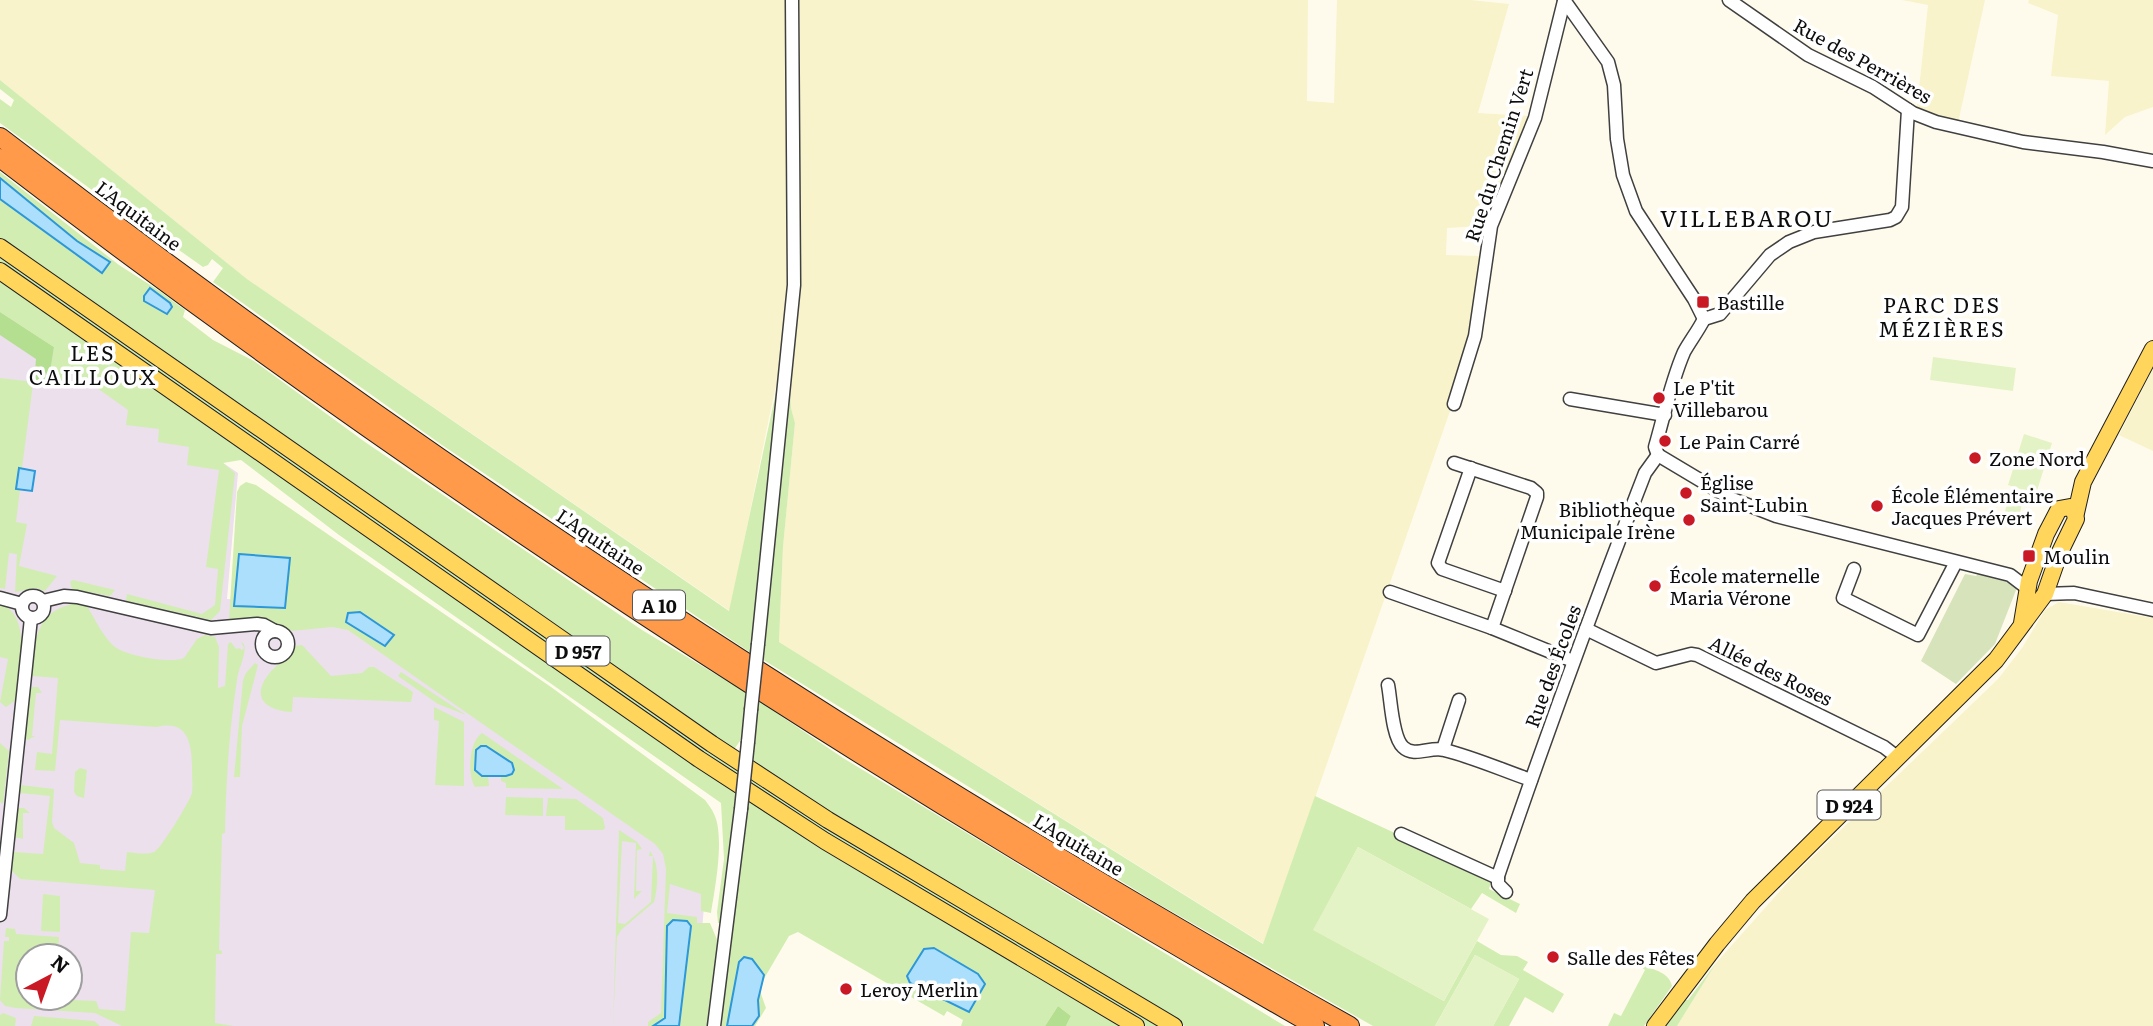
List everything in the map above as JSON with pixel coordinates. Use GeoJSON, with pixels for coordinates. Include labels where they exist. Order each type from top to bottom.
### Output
{"type":"FeatureCollection","features":[{"type":"Feature","properties":{"kind":"highway","name":"L'Aquitaine"},"geometry":{"type":"LineString","coordinates":[[0,136],[170,264],[353,396],[673,614],[1000,821],[1350,1026]]}},
{"type":"Feature","properties":{"kind":"highway","name":"L'Aquitaine"},"geometry":{"type":"LineString","coordinates":[[0,158],[169,285],[332,402],[664,628],[957,815],[1315,1026]]}},
{"type":"Feature","properties":{"kind":"main road","name":"D 957"},"geometry":{"type":"LineString","coordinates":[[0,247],[722,751],[828,820],[1174,1026]]}},
{"type":"Feature","properties":{"kind":"main road","name":"D 957"},"geometry":{"type":"LineString","coordinates":[[0,271],[710,766],[825,841],[1136,1026]]}},
{"type":"Feature","properties":{"kind":"main road","name":"D 924"},"geometry":{"type":"LineString","coordinates":[[1655,1026],[1745,911],[1996,660],[2022,623],[2035,589],[2053,519],[2069,510],[2153,349]]}},
{"type":"Feature","properties":{"kind":"main road","name":"D 924"},"geometry":{"type":"LineString","coordinates":[[2035,589],[2052,578],[2059,554],[2076,519],[2069,510]]}},
{"type":"Feature","properties":{"kind":"street"},"geometry":{"type":"LineString","coordinates":[[714,1026],[741,809],[794,285],[792,0]]}},
{"type":"Feature","properties":{"kind":"street"},"geometry":{"type":"LineString","coordinates":[[1564,0],[1608,62],[1614,85],[1618,148],[1629,195],[1636,211],[1694,299],[1704,319]]}},
{"type":"Feature","properties":{"kind":"street","name":"Rue du Chemin Vert"},"geometry":{"type":"LineString","coordinates":[[1454,404],[1475,336],[1491,226],[1535,118],[1564,0]]}},
{"type":"Feature","properties":{"kind":"street","name":"Rue des Perrières"},"geometry":{"type":"LineString","coordinates":[[1728,0],[1808,55],[1873,87],[1908,110],[1936,122],[2002,138],[2153,161]]}},
{"type":"Feature","properties":{"kind":"street"},"geometry":{"type":"LineString","coordinates":[[1908,110],[1902,207],[1896,217],[1814,232],[1789,242],[1770,255],[1720,314],[1704,319],[1686,349],[1655,447],[1658,455],[1744,504],[1776,516],[2010,576],[2035,589],[2074,593],[2153,610]]}},
{"type":"Feature","properties":{"kind":"street"},"geometry":{"type":"LineString","coordinates":[[1570,399],[1665,415]]}},
{"type":"Feature","properties":{"kind":"street","name":"Rue des Écoles"},"geometry":{"type":"LineString","coordinates":[[1498,878],[1573,662],[1645,474],[1658,455]]}},
{"type":"Feature","properties":{"kind":"street"},"geometry":{"type":"LineString","coordinates":[[1454,463],[1531,488],[1537,493],[1492,628]]}},
{"type":"Feature","properties":{"kind":"street"},"geometry":{"type":"LineString","coordinates":[[1471,468],[1438,563],[1442,569],[1505,591]]}},
{"type":"Feature","properties":{"kind":"street"},"geometry":{"type":"LineString","coordinates":[[1854,569],[1843,598],[1918,635],[1956,562]]}},
{"type":"Feature","properties":{"kind":"street"},"geometry":{"type":"LineString","coordinates":[[2052,578],[2074,593]]}},
{"type":"Feature","properties":{"kind":"street"},"geometry":{"type":"LineString","coordinates":[[1390,593],[1492,628],[1573,662]]}},
{"type":"Feature","properties":{"kind":"street"},"geometry":{"type":"LineString","coordinates":[[43,601],[64,596],[77,597],[211,628],[264,625],[270,634]]}},
{"type":"Feature","properties":{"kind":"street"},"geometry":{"type":"LineString","coordinates":[[38,597],[43,601],[43,612],[38,617],[31,618],[24,614],[22,604],[26,598],[38,597]]}},
{"type":"Feature","properties":{"kind":"street"},"geometry":{"type":"LineString","coordinates":[[0,598],[22,604]]}},
{"type":"Feature","properties":{"kind":"street"},"geometry":{"type":"LineString","coordinates":[[0,915],[31,618]]}},
{"type":"Feature","properties":{"kind":"street","name":"Allée des Roses"},"geometry":{"type":"LineString","coordinates":[[1586,629],[1656,663],[1690,654],[1697,655],[1884,747],[1897,757]]}},
{"type":"Feature","properties":{"kind":"street"},"geometry":{"type":"LineString","coordinates":[[1388,685],[1396,734],[1401,746],[1416,752],[1443,749],[1531,780]]}},
{"type":"Feature","properties":{"kind":"street"},"geometry":{"type":"LineString","coordinates":[[1443,749],[1458,700]]}},
{"type":"Feature","properties":{"kind":"street"},"geometry":{"type":"LineString","coordinates":[[1401,834],[1498,878],[1500,887],[1506,892]]}},
{"type":"Feature","properties":{"kind":"shaded area"},"geometry":{"type":"Polygon","coordinates":[[[0,0],[1308,0],[1307,101],[1334,103],[1337,0],[1471,0],[1509,4],[1478,113],[1529,116],[1483,226],[1447,228],[1446,255],[1480,256],[1471,351],[1264,944],[779,642],[783,547],[795,423],[791,408],[789,365],[781,364],[730,611],[247,279],[0,80],[0,0]]]}},
{"type":"Feature","properties":{"kind":"shaded area"},"geometry":{"type":"Polygon","coordinates":[[[1902,0],[1985,0],[1958,123],[1917,107],[1928,5],[1902,0]]]}},
{"type":"Feature","properties":{"kind":"shaded area"},"geometry":{"type":"Polygon","coordinates":[[[2029,0],[2153,0],[2153,107],[2125,117],[2105,135],[2109,81],[2051,76],[2058,15],[2028,3],[2029,0]]]}},
{"type":"Feature","properties":{"kind":"shaded area"},"geometry":{"type":"Polygon","coordinates":[[[0,312],[238,473],[227,599],[346,607],[708,859],[694,1026],[0,1026],[0,312]]]}},
{"type":"Feature","properties":{"kind":"shaded area"},"geometry":{"type":"Polygon","coordinates":[[[2153,369],[2153,451],[2119,435],[2153,369]]]}},
{"type":"Feature","properties":{"kind":"shaded area"},"geometry":{"type":"Polygon","coordinates":[[[2059,602],[2153,618],[2153,1026],[1677,1026],[1716,963],[1797,872],[1998,679],[2022,648],[2045,610],[2059,602]]]}},
{"type":"Feature","properties":{"kind":"green space"},"geometry":{"type":"Polygon","coordinates":[[[0,80],[247,279],[729,611],[782,364],[751,653],[442,445],[213,282],[223,268],[212,259],[203,267],[169,243],[135,224],[0,123],[0,99],[11,107],[14,100],[0,89],[0,80]]]}},
{"type":"Feature","properties":{"kind":"green space"},"geometry":{"type":"Polygon","coordinates":[[[0,172],[119,265],[185,310],[183,317],[213,340],[254,361],[365,442],[642,630],[747,693],[742,738],[733,751],[0,238],[0,172]]]}},
{"type":"Feature","properties":{"kind":"green space"},"geometry":{"type":"Polygon","coordinates":[[[0,254],[739,769],[738,779],[0,265],[0,254]]]}},
{"type":"Feature","properties":{"kind":"green space"},"geometry":{"type":"Polygon","coordinates":[[[0,281],[737,793],[724,923],[718,923],[717,912],[724,859],[721,803],[339,535],[241,460],[223,463],[235,473],[220,611],[211,620],[126,601],[127,594],[202,614],[215,605],[218,569],[206,567],[219,470],[187,465],[189,447],[158,442],[159,429],[126,425],[128,410],[69,368],[66,382],[51,379],[33,384],[17,489],[20,489],[16,522],[27,524],[19,566],[57,576],[45,591],[36,588],[15,592],[17,554],[9,553],[5,589],[0,588],[0,378],[34,382],[49,378],[54,347],[0,312],[0,281]]]}},
{"type":"Feature","properties":{"kind":"green space"},"geometry":{"type":"Polygon","coordinates":[[[0,312],[54,347],[49,378],[34,382],[36,359],[0,335],[0,312]]]}},
{"type":"Feature","properties":{"kind":"green space"},"geometry":{"type":"Polygon","coordinates":[[[1933,357],[2016,368],[2013,391],[1930,380],[1933,357]]]}},
{"type":"Feature","properties":{"kind":"green space"},"geometry":{"type":"Polygon","coordinates":[[[789,365],[791,408],[795,423],[783,547],[779,642],[1263,944],[1315,796],[1492,878],[1489,889],[1520,904],[1516,913],[1482,893],[1471,909],[1358,847],[1314,930],[1444,1001],[1477,941],[1501,955],[1517,956],[1528,962],[1523,970],[1564,994],[1553,1013],[1525,997],[1509,1026],[1493,1026],[1519,979],[1475,955],[1435,1026],[1373,1026],[1155,902],[762,659],[789,365]]]}},
{"type":"Feature","properties":{"kind":"green space"},"geometry":{"type":"Polygon","coordinates":[[[2024,434],[2052,443],[2036,494],[2008,485],[2024,434]]]}},
{"type":"Feature","properties":{"kind":"green space"},"geometry":{"type":"Polygon","coordinates":[[[246,482],[256,485],[551,687],[705,800],[714,814],[719,835],[711,913],[701,911],[701,894],[670,884],[667,913],[697,917],[697,923],[710,923],[718,942],[710,1026],[648,1026],[648,1022],[661,1013],[666,869],[663,854],[655,844],[348,630],[332,627],[292,631],[280,625],[258,621],[229,620],[237,492],[246,482]]]}},
{"type":"Feature","properties":{"kind":"green space"},"geometry":{"type":"Polygon","coordinates":[[[2009,496],[2023,499],[2017,527],[2002,523],[2009,496]]]}},
{"type":"Feature","properties":{"kind":"green space"},"geometry":{"type":"Polygon","coordinates":[[[1965,574],[1978,574],[2018,585],[1995,644],[1956,684],[1921,661],[1965,574]]]}},
{"type":"Feature","properties":{"kind":"green space"},"geometry":{"type":"Polygon","coordinates":[[[73,580],[115,590],[110,596],[72,589],[70,582],[73,580]]]}},
{"type":"Feature","properties":{"kind":"green space"},"geometry":{"type":"Polygon","coordinates":[[[0,603],[10,610],[17,620],[22,645],[16,700],[6,707],[0,702],[8,659],[0,657],[0,603]]]}},
{"type":"Feature","properties":{"kind":"green space"},"geometry":{"type":"Polygon","coordinates":[[[74,603],[87,606],[115,647],[160,660],[184,658],[197,639],[205,635],[215,637],[219,647],[218,688],[225,686],[228,644],[231,642],[236,649],[244,648],[232,718],[225,833],[222,834],[219,950],[222,954],[216,954],[215,1023],[234,1026],[122,1026],[95,1013],[79,1012],[84,1012],[84,1000],[96,1001],[99,1009],[125,1011],[131,932],[149,933],[155,890],[20,879],[12,871],[14,852],[43,854],[50,796],[20,793],[20,785],[54,789],[54,828],[74,843],[80,863],[100,865],[100,869],[125,871],[127,852],[141,854],[158,849],[192,793],[190,744],[183,731],[176,727],[60,720],[55,771],[35,770],[37,752],[52,754],[58,678],[32,676],[36,638],[44,621],[58,609],[74,603]]]}},
{"type":"Feature","properties":{"kind":"green space"},"geometry":{"type":"Polygon","coordinates":[[[302,645],[331,676],[362,673],[369,667],[374,667],[413,692],[411,702],[293,697],[292,712],[269,706],[261,697],[263,683],[294,646],[302,645]]]}},
{"type":"Feature","properties":{"kind":"green space"},"geometry":{"type":"Polygon","coordinates":[[[255,663],[258,665],[242,726],[240,777],[234,777],[243,680],[255,663]]]}},
{"type":"Feature","properties":{"kind":"green space"},"geometry":{"type":"Polygon","coordinates":[[[401,672],[466,715],[438,704],[398,676],[401,672]]]}},
{"type":"Feature","properties":{"kind":"green space"},"geometry":{"type":"Polygon","coordinates":[[[38,687],[42,693],[36,693],[32,736],[35,736],[28,740],[25,739],[30,688],[38,687]]]}},
{"type":"Feature","properties":{"kind":"green space"},"geometry":{"type":"Polygon","coordinates":[[[757,700],[843,758],[1285,1026],[1185,1026],[978,905],[751,764],[757,700]]]}},
{"type":"Feature","properties":{"kind":"green space"},"geometry":{"type":"Polygon","coordinates":[[[434,707],[464,722],[464,786],[435,785],[439,721],[434,720],[434,707]]]}},
{"type":"Feature","properties":{"kind":"green space"},"geometry":{"type":"Polygon","coordinates":[[[482,733],[563,789],[506,788],[501,776],[512,774],[482,776],[488,776],[489,786],[475,787],[471,775],[472,750],[482,733]]]}},
{"type":"Feature","properties":{"kind":"green space"},"geometry":{"type":"Polygon","coordinates":[[[0,743],[9,751],[3,804],[0,802],[0,743]]]}},
{"type":"Feature","properties":{"kind":"green space"},"geometry":{"type":"Polygon","coordinates":[[[80,768],[87,770],[84,798],[74,792],[75,772],[80,768]]]}},
{"type":"Feature","properties":{"kind":"green space"},"geometry":{"type":"Polygon","coordinates":[[[750,776],[1165,1026],[1146,1026],[1020,952],[749,787],[750,776]]]}},
{"type":"Feature","properties":{"kind":"green space"},"geometry":{"type":"Polygon","coordinates":[[[506,797],[543,798],[543,816],[505,815],[506,797]]]}},
{"type":"Feature","properties":{"kind":"green space"},"geometry":{"type":"Polygon","coordinates":[[[548,798],[576,799],[603,818],[605,828],[565,830],[565,816],[546,816],[548,798]]]}},
{"type":"Feature","properties":{"kind":"green space"},"geometry":{"type":"Polygon","coordinates":[[[748,799],[1126,1026],[1066,1026],[1071,1016],[1058,1006],[1045,1026],[961,1026],[963,1020],[947,1011],[944,1016],[798,932],[789,936],[765,977],[760,991],[766,1008],[755,1026],[716,1026],[748,799]]]}},
{"type":"Feature","properties":{"kind":"green space"},"geometry":{"type":"Polygon","coordinates":[[[18,808],[24,808],[30,813],[23,813],[23,839],[15,837],[18,808]]]}},
{"type":"Feature","properties":{"kind":"green space"},"geometry":{"type":"Polygon","coordinates":[[[619,830],[637,842],[642,849],[637,850],[636,891],[642,891],[634,899],[636,843],[622,841],[618,923],[625,924],[651,902],[653,856],[657,883],[654,902],[621,930],[617,937],[613,1026],[619,830]]]}},
{"type":"Feature","properties":{"kind":"green space"},"geometry":{"type":"Polygon","coordinates":[[[1358,847],[1489,919],[1444,1001],[1313,930],[1358,847]]]}},
{"type":"Feature","properties":{"kind":"green space"},"geometry":{"type":"Polygon","coordinates":[[[43,894],[60,896],[60,932],[41,931],[43,894]]]}},
{"type":"Feature","properties":{"kind":"green space"},"geometry":{"type":"Polygon","coordinates":[[[6,928],[15,929],[16,934],[59,937],[59,942],[14,942],[14,1008],[5,1006],[0,1000],[4,941],[9,941],[9,937],[5,937],[6,928]]]}},
{"type":"Feature","properties":{"kind":"green space"},"geometry":{"type":"Polygon","coordinates":[[[1475,955],[1519,979],[1493,1026],[1435,1026],[1475,955]]]}},
{"type":"Feature","properties":{"kind":"green space"},"geometry":{"type":"Polygon","coordinates":[[[1716,963],[1677,1026],[1664,1026],[1682,1000],[1688,1000],[1716,963]]]}},
{"type":"Feature","properties":{"kind":"green space"},"geometry":{"type":"Polygon","coordinates":[[[1640,966],[1664,975],[1672,986],[1644,1026],[1608,1026],[1614,1013],[1621,1016],[1645,970],[1640,966]]]}},
{"type":"Feature","properties":{"kind":"green space"},"geometry":{"type":"Polygon","coordinates":[[[1058,1006],[1071,1016],[1066,1026],[1045,1026],[1058,1006]]]}},
{"type":"Feature","properties":{"kind":"green space"},"geometry":{"type":"Polygon","coordinates":[[[3,1013],[16,1018],[15,1026],[0,1026],[0,1015],[3,1013]]]}},
{"type":"Feature","properties":{"kind":"green space"},"geometry":{"type":"Polygon","coordinates":[[[34,1016],[94,1021],[100,1026],[31,1026],[34,1016]]]}},
{"type":"Feature","properties":{"kind":"water"},"geometry":{"type":"Polygon","coordinates":[[[0,178],[77,241],[110,262],[102,273],[0,199],[0,178]]]}},
{"type":"Feature","properties":{"kind":"water"},"geometry":{"type":"Polygon","coordinates":[[[150,288],[170,303],[172,307],[167,314],[144,301],[150,288]]]}},
{"type":"Feature","properties":{"kind":"water"},"geometry":{"type":"Polygon","coordinates":[[[19,468],[35,471],[32,491],[16,489],[19,468]]]}},
{"type":"Feature","properties":{"kind":"water"},"geometry":{"type":"Polygon","coordinates":[[[239,554],[290,558],[285,608],[234,606],[239,554]]]}},
{"type":"Feature","properties":{"kind":"water"},"geometry":{"type":"Polygon","coordinates":[[[360,612],[394,635],[385,646],[346,622],[348,613],[360,612]]]}},
{"type":"Feature","properties":{"kind":"water"},"geometry":{"type":"Polygon","coordinates":[[[486,746],[512,763],[512,774],[482,776],[475,770],[476,750],[486,746]]]}},
{"type":"Feature","properties":{"kind":"water"},"geometry":{"type":"Polygon","coordinates":[[[673,920],[687,921],[691,926],[679,1026],[653,1026],[665,1018],[667,926],[673,920]]]}},
{"type":"Feature","properties":{"kind":"water"},"geometry":{"type":"Polygon","coordinates":[[[934,948],[978,974],[985,984],[969,1012],[910,983],[907,976],[924,949],[934,948]]]}},
{"type":"Feature","properties":{"kind":"water"},"geometry":{"type":"Polygon","coordinates":[[[744,957],[752,959],[764,975],[758,1000],[759,1016],[752,1026],[727,1026],[739,962],[744,957]]]}},
{"type":"Feature","properties":{"kind":"place","name":"Bastille"},"geometry":{"type":"Point","coordinates":[1703,302]}},
{"type":"Feature","properties":{"kind":"place","name":"Le P'tit Villebarou"},"geometry":{"type":"Point","coordinates":[1659,398]}},
{"type":"Feature","properties":{"kind":"place","name":"Le Pain Carré"},"geometry":{"type":"Point","coordinates":[1665,441]}},
{"type":"Feature","properties":{"kind":"place","name":"Zone Nord"},"geometry":{"type":"Point","coordinates":[1975,458]}},
{"type":"Feature","properties":{"kind":"place","name":"Église Saint-Lubin"},"geometry":{"type":"Point","coordinates":[1686,493]}},
{"type":"Feature","properties":{"kind":"place","name":"École Élémentaire Jacques Prévert"},"geometry":{"type":"Point","coordinates":[1877,506]}},
{"type":"Feature","properties":{"kind":"place","name":"Bibliothèque Municipale Irène"},"geometry":{"type":"Point","coordinates":[1689,520]}},
{"type":"Feature","properties":{"kind":"place","name":"Moulin"},"geometry":{"type":"Point","coordinates":[2029,556]}},
{"type":"Feature","properties":{"kind":"place","name":"École maternelle Maria Vérone"},"geometry":{"type":"Point","coordinates":[1655,586]}},
{"type":"Feature","properties":{"kind":"place","name":"Salle des Fêtes"},"geometry":{"type":"Point","coordinates":[1553,957]}},
{"type":"Feature","properties":{"kind":"place","name":"Leroy Merlin"},"geometry":{"type":"Point","coordinates":[846,989]}},
{"type":"Feature","properties":{"kind":"district","name":"VILLEBAROU"},"geometry":{"type":"Point","coordinates":[1747,217]}},
{"type":"Feature","properties":{"kind":"district","name":"PARC DES MÉZIÈRES"},"geometry":{"type":"Point","coordinates":[1942,315]}},
{"type":"Feature","properties":{"kind":"district","name":"LES CAILLOUX"},"geometry":{"type":"Point","coordinates":[93,363]}}]}
